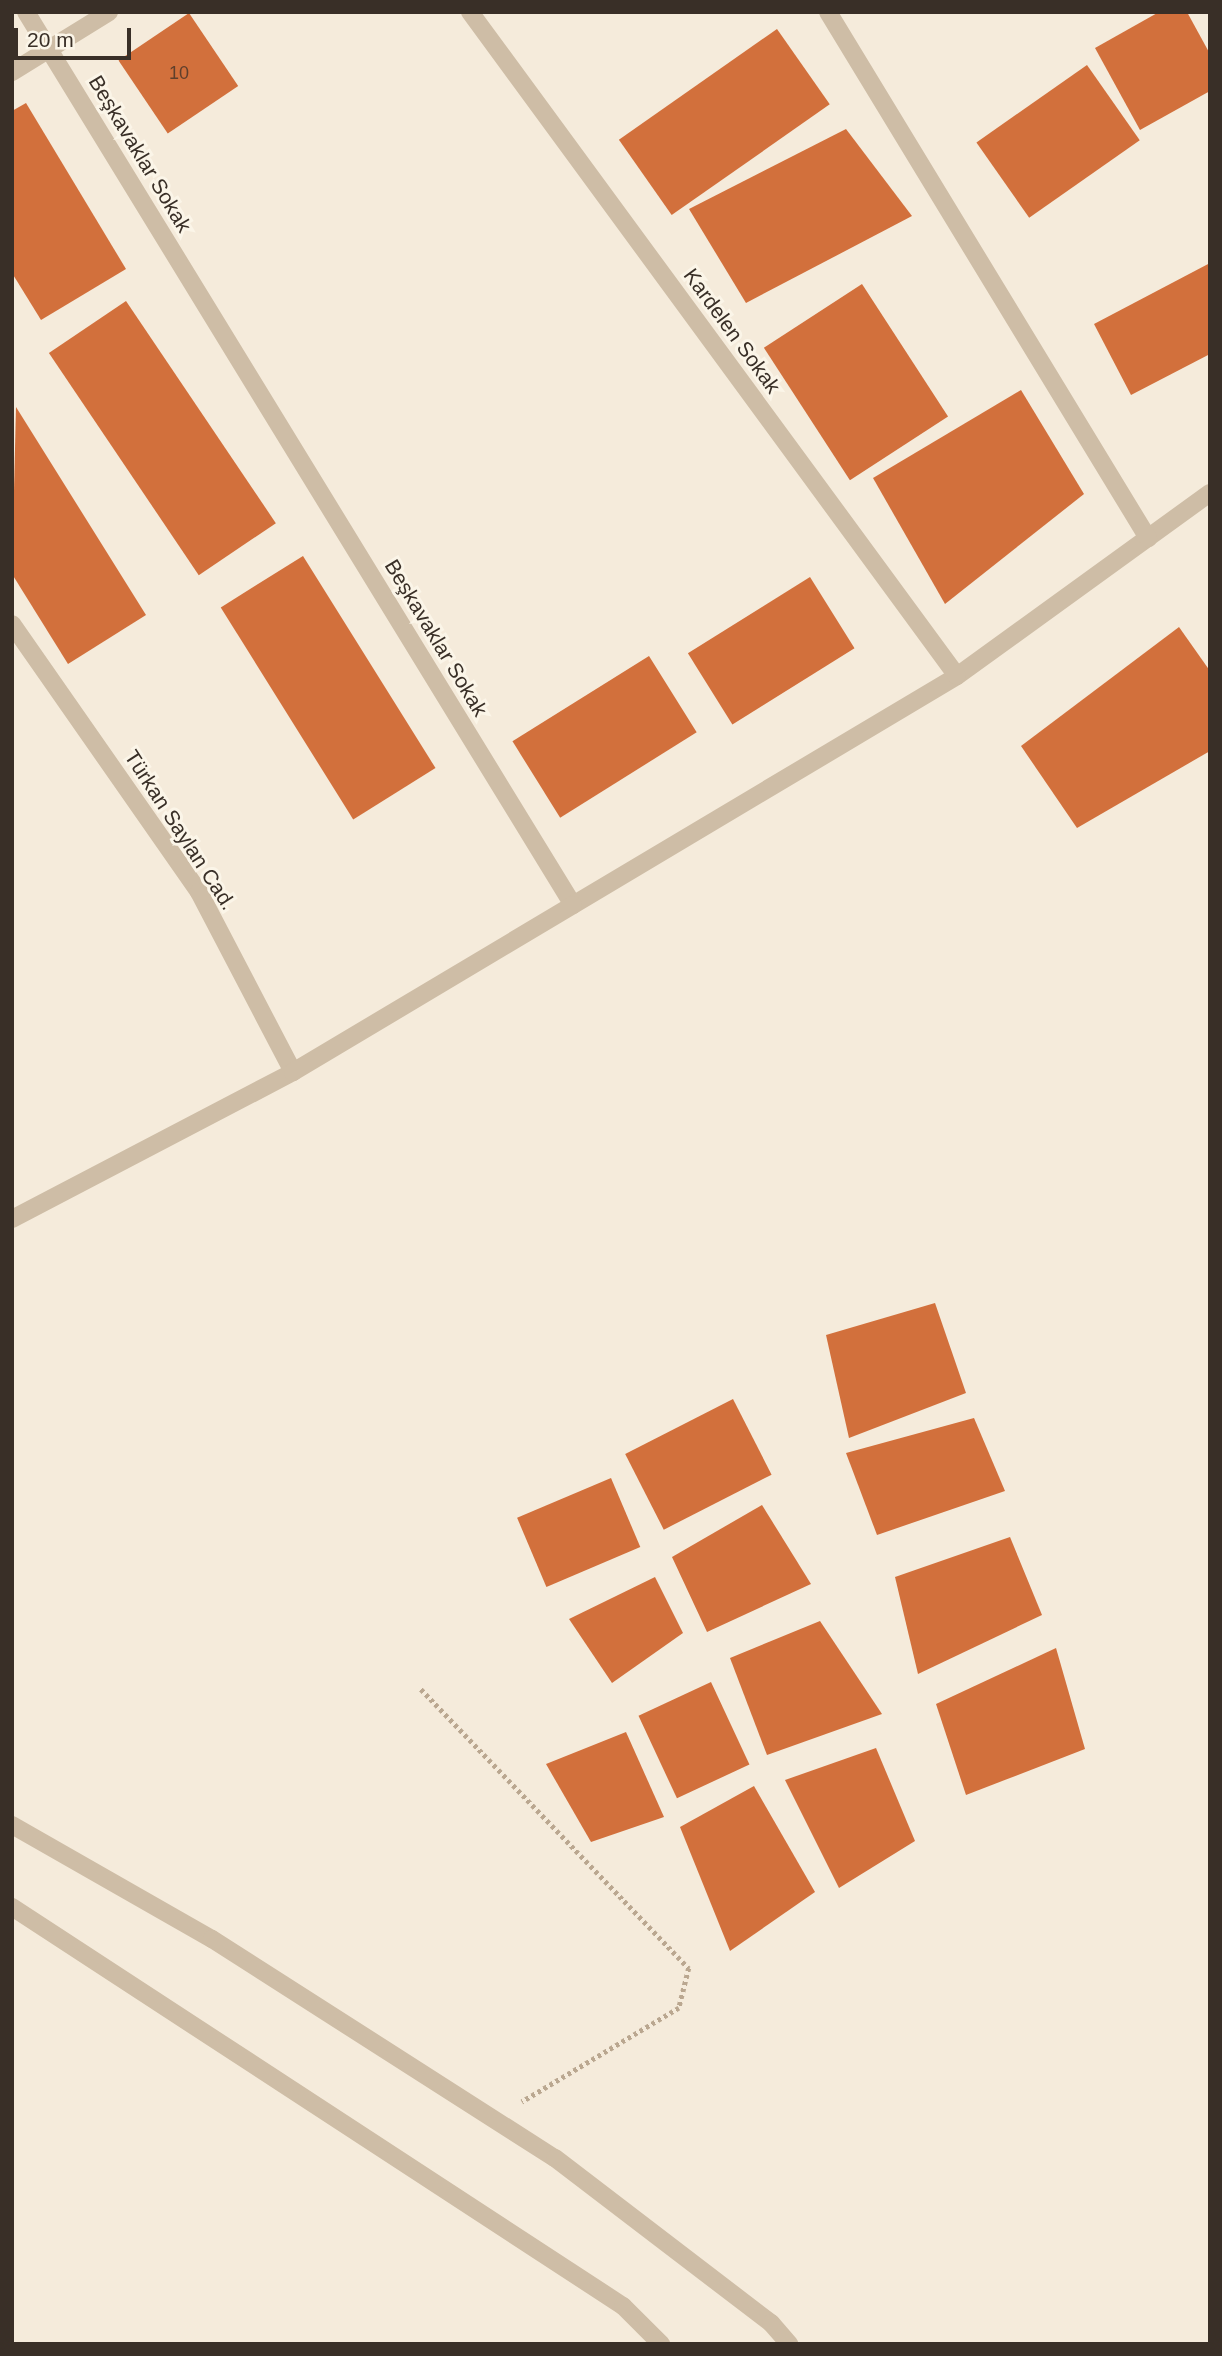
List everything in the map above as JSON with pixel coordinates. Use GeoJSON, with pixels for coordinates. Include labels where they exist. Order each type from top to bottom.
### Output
{"type":"FeatureCollection","features":[{"type":"Feature","properties":{"kind":"street","name":"Beşkavaklar Sokak"},"geometry":{"type":"LineString","coordinates":[[26,12],[573,905]]}},
{"type":"Feature","properties":{"kind":"street"},"geometry":{"type":"LineString","coordinates":[[12,72],[109,12]]}},
{"type":"Feature","properties":{"kind":"street","name":"Kardelen Sokak"},"geometry":{"type":"LineString","coordinates":[[470,12],[957,676]]}},
{"type":"Feature","properties":{"kind":"street"},"geometry":{"type":"LineString","coordinates":[[828,12],[1148,538]]}},
{"type":"Feature","properties":{"kind":"street"},"geometry":{"type":"LineString","coordinates":[[12,1219],[293,1072],[957,676],[1210,493]]}},
{"type":"Feature","properties":{"kind":"street","name":"Türkan Saylan Cad."},"geometry":{"type":"LineString","coordinates":[[12,624],[199,892],[293,1072]]}},
{"type":"Feature","properties":{"kind":"street"},"geometry":{"type":"LineString","coordinates":[[12,1825],[223,1947],[495,2119],[771,2323],[789,2344]]}},
{"type":"Feature","properties":{"kind":"street"},"geometry":{"type":"LineString","coordinates":[[12,1907],[623,2306],[661,2344]]}},
{"type":"Feature","properties":{"kind":"path"},"geometry":{"type":"LineString","coordinates":[[421,1689],[689,1968],[679,2008],[495,2119]]}},
{"type":"Feature","properties":{"kind":"building"},"geometry":{"type":"Polygon","coordinates":[[[1159,12],[1187,12],[1210,54],[1210,91],[1140,130],[1095,48],[1159,12]]]}},
{"type":"Feature","properties":{"kind":"building"},"geometry":{"type":"Polygon","coordinates":[[[189,13],[238,86],[168,133],[119,61],[189,13]]]}},
{"type":"Feature","properties":{"kind":"building"},"geometry":{"type":"Polygon","coordinates":[[[777,29],[830,104],[672,215],[619,140],[777,29]]]}},
{"type":"Feature","properties":{"kind":"building"},"geometry":{"type":"Polygon","coordinates":[[[1087,65],[1140,140],[1029,218],[976,142],[1087,65]]]}},
{"type":"Feature","properties":{"kind":"building"},"geometry":{"type":"Polygon","coordinates":[[[26,103],[126,269],[41,320],[12,273],[12,111],[26,103]]]}},
{"type":"Feature","properties":{"kind":"building"},"geometry":{"type":"Polygon","coordinates":[[[846,129],[912,216],[746,303],[689,209],[846,129]]]}},
{"type":"Feature","properties":{"kind":"building"},"geometry":{"type":"Polygon","coordinates":[[[1210,263],[1210,354],[1131,395],[1094,324],[1210,263]]]}},
{"type":"Feature","properties":{"kind":"building"},"geometry":{"type":"Polygon","coordinates":[[[862,284],[948,417],[850,480],[764,348],[862,284]]]}},
{"type":"Feature","properties":{"kind":"building"},"geometry":{"type":"Polygon","coordinates":[[[126,301],[276,523],[199,575],[49,353],[126,301]]]}},
{"type":"Feature","properties":{"kind":"building"},"geometry":{"type":"Polygon","coordinates":[[[1021,390],[1084,494],[945,604],[873,478],[1021,390]]]}},
{"type":"Feature","properties":{"kind":"building"},"geometry":{"type":"Polygon","coordinates":[[[16,407],[146,615],[68,664],[12,574],[16,407]]]}},
{"type":"Feature","properties":{"kind":"building"},"geometry":{"type":"Polygon","coordinates":[[[303,556],[435,768],[353,819],[221,607],[303,556]]]}},
{"type":"Feature","properties":{"kind":"building"},"geometry":{"type":"Polygon","coordinates":[[[810,577],[855,648],[732,725],[688,653],[810,577]]]}},
{"type":"Feature","properties":{"kind":"building"},"geometry":{"type":"Polygon","coordinates":[[[1179,627],[1210,671],[1210,751],[1077,828],[1021,746],[1179,627]]]}},
{"type":"Feature","properties":{"kind":"building"},"geometry":{"type":"Polygon","coordinates":[[[649,656],[697,732],[560,818],[512,741],[649,656]]]}},
{"type":"Feature","properties":{"kind":"building"},"geometry":{"type":"Polygon","coordinates":[[[935,1303],[966,1393],[849,1438],[826,1335],[935,1303]]]}},
{"type":"Feature","properties":{"kind":"building"},"geometry":{"type":"Polygon","coordinates":[[[733,1399],[772,1475],[664,1530],[625,1454],[733,1399]]]}},
{"type":"Feature","properties":{"kind":"building"},"geometry":{"type":"Polygon","coordinates":[[[974,1418],[1005,1491],[877,1535],[846,1453],[974,1418]]]}},
{"type":"Feature","properties":{"kind":"building"},"geometry":{"type":"Polygon","coordinates":[[[611,1478],[640,1547],[546,1587],[517,1518],[611,1478]]]}},
{"type":"Feature","properties":{"kind":"building"},"geometry":{"type":"Polygon","coordinates":[[[762,1505],[811,1584],[707,1632],[672,1557],[762,1505]]]}},
{"type":"Feature","properties":{"kind":"building"},"geometry":{"type":"Polygon","coordinates":[[[1010,1537],[1042,1615],[918,1674],[895,1577],[1010,1537]]]}},
{"type":"Feature","properties":{"kind":"building"},"geometry":{"type":"Polygon","coordinates":[[[655,1577],[683,1633],[612,1683],[569,1619],[655,1577]]]}},
{"type":"Feature","properties":{"kind":"building"},"geometry":{"type":"Polygon","coordinates":[[[820,1621],[882,1714],[767,1755],[730,1658],[820,1621]]]}},
{"type":"Feature","properties":{"kind":"building"},"geometry":{"type":"Polygon","coordinates":[[[1056,1648],[1085,1749],[966,1795],[936,1704],[1056,1648]]]}},
{"type":"Feature","properties":{"kind":"building"},"geometry":{"type":"Polygon","coordinates":[[[711,1682],[749,1764],[677,1798],[638,1716],[711,1682]]]}},
{"type":"Feature","properties":{"kind":"building"},"geometry":{"type":"Polygon","coordinates":[[[626,1732],[664,1817],[591,1842],[546,1764],[626,1732]]]}},
{"type":"Feature","properties":{"kind":"building"},"geometry":{"type":"Polygon","coordinates":[[[876,1748],[915,1841],[839,1888],[785,1780],[876,1748]]]}},
{"type":"Feature","properties":{"kind":"building"},"geometry":{"type":"Polygon","coordinates":[[[754,1786],[815,1892],[730,1951],[680,1827],[754,1786]]]}}]}
